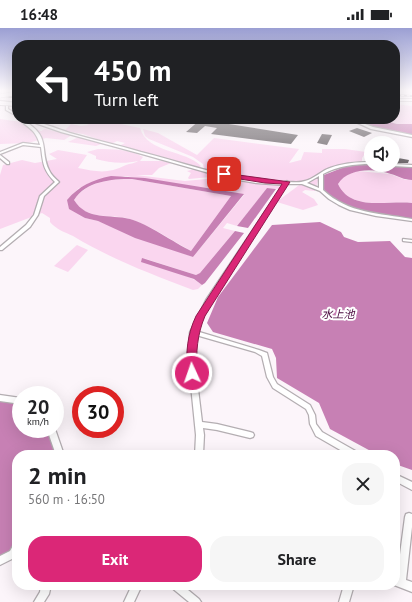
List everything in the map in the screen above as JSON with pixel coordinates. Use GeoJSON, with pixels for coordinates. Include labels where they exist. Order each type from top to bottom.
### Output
{"type":"FeatureCollection","features":[{"type":"Feature","properties":{"kind":"street"},"geometry":{"type":"LineString","coordinates":[[0,248],[28,226],[36,215],[42,196],[57,184],[45,168],[37,133],[25,124]]}},
{"type":"Feature","properties":{"kind":"street"},"geometry":{"type":"LineString","coordinates":[[40,124],[54,130],[84,136],[170,162],[245,179],[303,183],[321,190],[338,204],[357,211],[412,220]]}},
{"type":"Feature","properties":{"kind":"street"},"geometry":{"type":"LineString","coordinates":[[362,124],[372,128],[412,136]]}},
{"type":"Feature","properties":{"kind":"street"},"geometry":{"type":"LineString","coordinates":[[0,153],[39,139]]}},
{"type":"Feature","properties":{"kind":"street"},"geometry":{"type":"LineString","coordinates":[[24,144],[41,146]]}},
{"type":"Feature","properties":{"kind":"street"},"geometry":{"type":"LineString","coordinates":[[0,156],[8,162]]}},
{"type":"Feature","properties":{"kind":"street"},"geometry":{"type":"LineString","coordinates":[[303,183],[335,167],[364,164]]}},
{"type":"Feature","properties":{"kind":"street"},"geometry":{"type":"LineString","coordinates":[[400,165],[412,166]]}},
{"type":"Feature","properties":{"kind":"street"},"geometry":{"type":"LineString","coordinates":[[321,174],[321,190]]}},
{"type":"Feature","properties":{"kind":"street"},"geometry":{"type":"LineString","coordinates":[[199,450],[200,425],[191,356],[193,332],[209,300],[287,182]]}},
{"type":"Feature","properties":{"kind":"street"},"geometry":{"type":"LineString","coordinates":[[405,240],[412,241]]}},
{"type":"Feature","properties":{"kind":"street"},"geometry":{"type":"LineString","coordinates":[[193,332],[257,351],[265,355],[270,377],[276,386],[308,407],[312,415],[313,424],[319,434],[347,450]]}},
{"type":"Feature","properties":{"kind":"street"},"geometry":{"type":"LineString","coordinates":[[0,398],[12,400]]}},
{"type":"Feature","properties":{"kind":"street"},"geometry":{"type":"LineString","coordinates":[[200,425],[217,427],[250,435]]}},
{"type":"Feature","properties":{"kind":"street"},"geometry":{"type":"LineString","coordinates":[[54,438],[58,450]]}},
{"type":"Feature","properties":{"kind":"street"},"geometry":{"type":"LineString","coordinates":[[400,480],[412,486]]}},
{"type":"Feature","properties":{"kind":"street"},"geometry":{"type":"LineString","coordinates":[[400,570],[409,517]]}},
{"type":"Feature","properties":{"kind":"street"},"geometry":{"type":"LineString","coordinates":[[0,561],[12,555]]}},
{"type":"Feature","properties":{"kind":"street"},"geometry":{"type":"LineString","coordinates":[[400,583],[412,587]]}},
{"type":"Feature","properties":{"kind":"street"},"geometry":{"type":"LineString","coordinates":[[39,602],[45,590]]}},
{"type":"Feature","properties":{"kind":"street"},"geometry":{"type":"LineString","coordinates":[[128,602],[134,590]]}},
{"type":"Feature","properties":{"kind":"street"},"geometry":{"type":"LineString","coordinates":[[181,590],[196,602]]}},
{"type":"Feature","properties":{"kind":"street"},"geometry":{"type":"LineString","coordinates":[[344,602],[348,590]]}},
{"type":"Feature","properties":{"kind":"shaded area"},"geometry":{"type":"Polygon","coordinates":[[[400,117],[412,117],[412,124],[400,124],[400,117]]]}},
{"type":"Feature","properties":{"kind":"shaded area"},"geometry":{"type":"Polygon","coordinates":[[[0,119],[12,121],[12,124],[25,124],[41,131],[45,129],[72,135],[64,140],[46,138],[28,143],[0,144],[0,119]]]}},
{"type":"Feature","properties":{"kind":"shaded area"},"geometry":{"type":"Polygon","coordinates":[[[71,124],[81,126],[89,125],[86,124],[121,124],[140,128],[144,136],[158,147],[186,157],[201,166],[199,168],[119,146],[125,143],[117,141],[111,144],[83,134],[64,131],[71,124]]]}},
{"type":"Feature","properties":{"kind":"shaded area"},"geometry":{"type":"Polygon","coordinates":[[[143,129],[158,133],[197,155],[214,138],[299,149],[289,163],[301,160],[304,152],[322,153],[322,149],[345,149],[364,152],[364,155],[362,158],[362,163],[336,166],[303,182],[265,181],[204,169],[203,164],[193,157],[145,136],[143,129]]]}},
{"type":"Feature","properties":{"kind":"shaded area"},"geometry":{"type":"Polygon","coordinates":[[[81,136],[104,143],[96,146],[68,142],[81,136]]]}},
{"type":"Feature","properties":{"kind":"shaded area"},"geometry":{"type":"Polygon","coordinates":[[[98,149],[121,150],[138,154],[143,157],[140,161],[162,161],[171,163],[159,168],[152,175],[136,175],[185,181],[228,177],[280,183],[279,189],[267,188],[237,226],[227,223],[223,228],[235,231],[200,273],[196,275],[143,258],[195,280],[202,285],[198,289],[193,290],[102,252],[63,232],[50,222],[50,218],[42,213],[0,229],[0,175],[3,165],[22,160],[35,163],[57,159],[49,154],[58,150],[87,155],[78,168],[91,170],[114,170],[138,161],[117,163],[96,159],[96,156],[87,152],[98,149]],[[125,176],[79,188],[67,200],[85,218],[98,221],[193,257],[244,195],[125,176]]]}},
{"type":"Feature","properties":{"kind":"shaded area"},"geometry":{"type":"Polygon","coordinates":[[[195,169],[221,176],[189,179],[188,178],[191,173],[187,171],[195,169]]]}},
{"type":"Feature","properties":{"kind":"shaded area"},"geometry":{"type":"Polygon","coordinates":[[[357,171],[390,174],[406,180],[412,180],[412,203],[361,202],[344,193],[338,184],[342,177],[357,171]]]}},
{"type":"Feature","properties":{"kind":"shaded area"},"geometry":{"type":"Polygon","coordinates":[[[319,177],[315,191],[305,190],[302,192],[314,199],[318,205],[303,210],[277,202],[300,184],[297,183],[308,183],[319,177]]]}},
{"type":"Feature","properties":{"kind":"shaded area"},"geometry":{"type":"Polygon","coordinates":[[[132,179],[231,196],[191,251],[155,230],[133,220],[101,216],[86,212],[74,200],[79,194],[90,186],[110,180],[132,179]]]}},
{"type":"Feature","properties":{"kind":"shaded area"},"geometry":{"type":"Polygon","coordinates":[[[77,245],[88,250],[68,272],[54,266],[77,245]]]}},
{"type":"Feature","properties":{"kind":"water"},"geometry":{"type":"Polygon","coordinates":[[[364,124],[412,124],[412,135],[378,130],[364,124]]]}},
{"type":"Feature","properties":{"kind":"water"},"geometry":{"type":"Polygon","coordinates":[[[364,165],[364,171],[355,172],[342,179],[338,184],[344,193],[361,202],[412,203],[412,219],[379,214],[354,208],[333,199],[323,188],[322,182],[324,175],[347,166],[364,165]]]}},
{"type":"Feature","properties":{"kind":"water"},"geometry":{"type":"Polygon","coordinates":[[[400,166],[412,167],[412,180],[384,172],[400,172],[400,166]]]}},
{"type":"Feature","properties":{"kind":"water"},"geometry":{"type":"Polygon","coordinates":[[[111,176],[145,178],[244,194],[193,257],[135,238],[98,221],[85,218],[69,209],[67,200],[76,191],[86,184],[111,176]],[[124,179],[100,182],[92,185],[79,194],[74,200],[79,207],[92,214],[137,221],[191,251],[231,196],[132,179],[124,179]]]}},
{"type":"Feature","properties":{"kind":"water"},"geometry":{"type":"Polygon","coordinates":[[[267,188],[276,189],[248,228],[237,226],[267,188]]]}},
{"type":"Feature","properties":{"kind":"water","name":"水上池"},"geometry":{"type":"Polygon","coordinates":[[[320,222],[341,232],[344,237],[358,242],[390,241],[405,257],[412,258],[412,470],[400,466],[400,450],[369,450],[330,429],[319,403],[277,378],[276,358],[272,349],[213,332],[207,323],[218,297],[272,225],[320,222]]]}},
{"type":"Feature","properties":{"kind":"water"},"geometry":{"type":"Polygon","coordinates":[[[235,231],[244,233],[202,285],[194,279],[141,262],[142,258],[196,275],[200,273],[235,231]]]}},
{"type":"Feature","properties":{"kind":"water"},"geometry":{"type":"Polygon","coordinates":[[[0,400],[12,402],[12,438],[51,438],[54,450],[12,450],[12,547],[9,552],[0,556],[0,400]]]}},
{"type":"Feature","properties":{"kind":"building"},"geometry":{"type":"Polygon","coordinates":[[[195,124],[229,124],[298,135],[291,144],[211,134],[217,128],[205,126],[197,133],[186,132],[195,124]]]}},
{"type":"Feature","properties":{"kind":"building"},"geometry":{"type":"Polygon","coordinates":[[[357,128],[372,133],[364,137],[349,131],[357,128]]]}},
{"type":"Feature","properties":{"kind":"building"},"geometry":{"type":"Polygon","coordinates":[[[322,134],[332,135],[327,145],[317,143],[322,134]]]}},
{"type":"Feature","properties":{"kind":"building"},"geometry":{"type":"Polygon","coordinates":[[[400,158],[409,160],[408,163],[400,163],[400,158]]]}},
{"type":"Feature","properties":{"kind":"route"},"geometry":{"type":"LineString","coordinates":[[192,373],[191,356],[193,332],[200,316],[287,182],[265,182],[224,174]]}}]}
